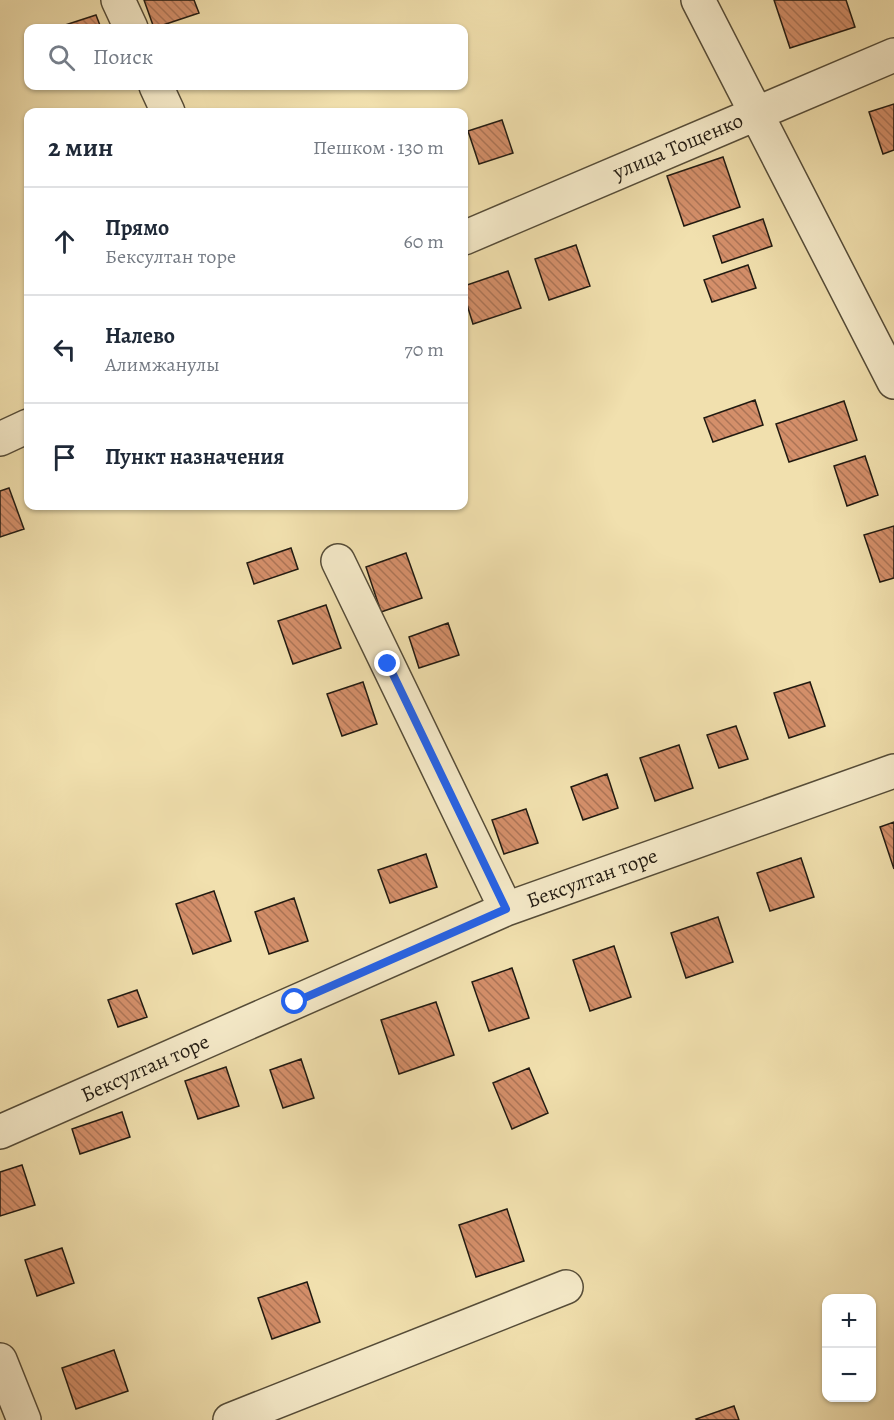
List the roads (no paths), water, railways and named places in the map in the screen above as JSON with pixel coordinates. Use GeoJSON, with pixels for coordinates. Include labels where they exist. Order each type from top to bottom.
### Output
{"type":"FeatureCollection","features":[{"type":"Feature","properties":{"kind":"street"},"geometry":{"type":"LineString","coordinates":[[118,0],[129,24]]}},
{"type":"Feature","properties":{"kind":"street"},"geometry":{"type":"LineString","coordinates":[[698,0],[894,382]]}},
{"type":"Feature","properties":{"kind":"street","name":"улица Тощенко"},"geometry":{"type":"LineString","coordinates":[[468,236],[894,54]]}},
{"type":"Feature","properties":{"kind":"street"},"geometry":{"type":"LineString","coordinates":[[158,90],[166,108]]}},
{"type":"Feature","properties":{"kind":"street"},"geometry":{"type":"LineString","coordinates":[[0,439],[24,428]]}},
{"type":"Feature","properties":{"kind":"street"},"geometry":{"type":"LineString","coordinates":[[338,561],[506,909]]}},
{"type":"Feature","properties":{"kind":"street","name":"Бексултан торе"},"geometry":{"type":"LineString","coordinates":[[0,1132],[506,909],[894,771]]}},
{"type":"Feature","properties":{"kind":"street"},"geometry":{"type":"LineString","coordinates":[[230,1420],[566,1287]]}},
{"type":"Feature","properties":{"kind":"street"},"geometry":{"type":"LineString","coordinates":[[0,1360],[24,1420]]}}]}
